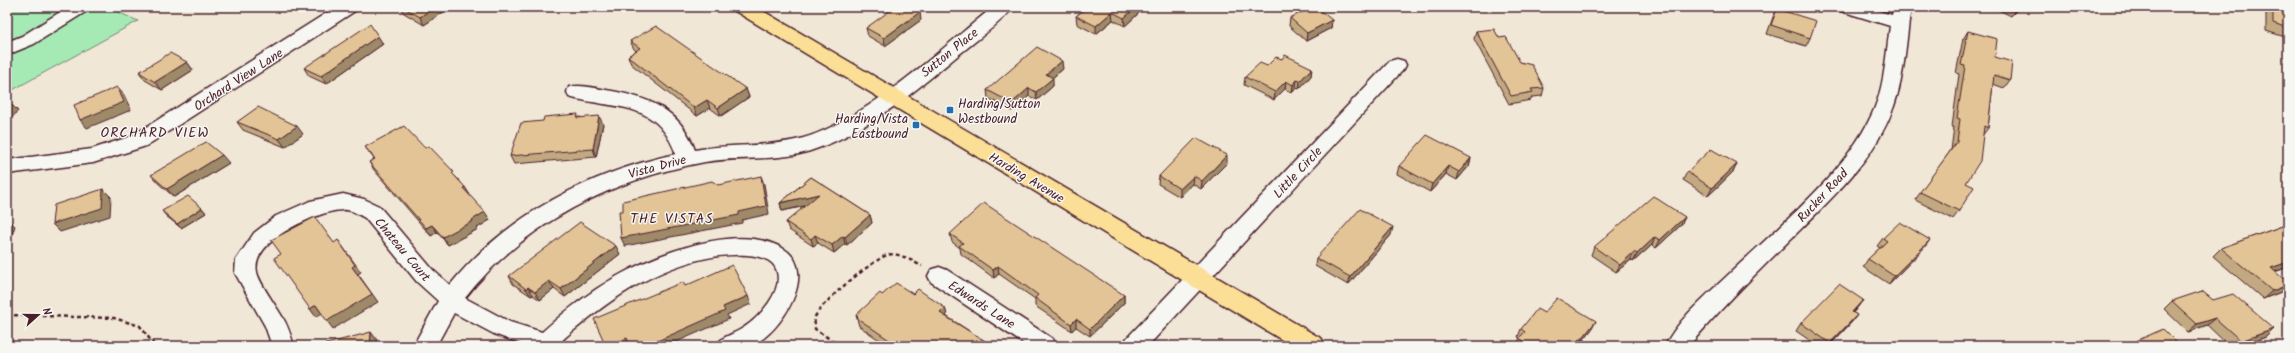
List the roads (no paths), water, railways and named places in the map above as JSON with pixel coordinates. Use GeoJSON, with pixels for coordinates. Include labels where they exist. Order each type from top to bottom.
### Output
{"type":"FeatureCollection","features":[{"type":"Feature","properties":{"kind":"main road","name":"Harding Avenue"},"geometry":{"type":"LineString","coordinates":[[742,7],[893,96],[1198,280],[1313,346]]}},
{"type":"Feature","properties":{"kind":"street"},"geometry":{"type":"LineString","coordinates":[[7,49],[28,40],[81,7]]}},
{"type":"Feature","properties":{"kind":"street","name":"Orchard View Lane"},"geometry":{"type":"LineString","coordinates":[[7,167],[93,156],[139,141],[349,7]]}},
{"type":"Feature","properties":{"kind":"street","name":"Sutton Place"},"geometry":{"type":"LineString","coordinates":[[893,96],[1004,7]]}},
{"type":"Feature","properties":{"kind":"street"},"geometry":{"type":"LineString","coordinates":[[1847,7],[1901,15]]}},
{"type":"Feature","properties":{"kind":"street","name":"Rucker Road"},"geometry":{"type":"LineString","coordinates":[[1676,346],[1703,313],[1836,182],[1862,150],[1873,133],[1891,82],[1901,15]]}},
{"type":"Feature","properties":{"kind":"street","name":"Little Circle"},"geometry":{"type":"LineString","coordinates":[[1134,346],[1198,280],[1397,65]]}},
{"type":"Feature","properties":{"kind":"street"},"geometry":{"type":"LineString","coordinates":[[576,92],[611,97],[649,109],[662,118],[678,134],[688,158]]}},
{"type":"Feature","properties":{"kind":"street","name":"Vista Drive"},"geometry":{"type":"LineString","coordinates":[[450,299],[481,265],[518,233],[570,200],[624,175],[688,158],[730,152],[784,150],[815,142],[860,118],[893,96]]}},
{"type":"Feature","properties":{"kind":"street","name":"Chateau Court"},"geometry":{"type":"LineString","coordinates":[[283,346],[275,324],[246,273],[247,260],[253,250],[267,234],[293,216],[317,206],[343,202],[368,209],[398,241],[425,276],[450,299],[487,321],[546,344]]}},
{"type":"Feature","properties":{"kind":"street"},"geometry":{"type":"LineString","coordinates":[[546,344],[578,314],[616,286],[659,264],[696,253],[731,247],[762,249],[774,254],[784,262],[788,271],[789,281],[785,296],[773,314],[756,331],[727,346]]}},
{"type":"Feature","properties":{"kind":"street","name":"Edwards Lane"},"geometry":{"type":"LineString","coordinates":[[939,276],[1046,346]]}},
{"type":"Feature","properties":{"kind":"street"},"geometry":{"type":"LineString","coordinates":[[424,346],[440,314],[450,299]]}},
{"type":"Feature","properties":{"kind":"place","name":"Harding/Sutton Westbound"},"geometry":{"type":"Point","coordinates":[950,110]}},
{"type":"Feature","properties":{"kind":"place","name":"Harding/Vista Eastbound"},"geometry":{"type":"Point","coordinates":[916,125]}},
{"type":"Feature","properties":{"kind":"district","name":"ORCHARD VIEW"},"geometry":{"type":"Point","coordinates":[155,132]}},
{"type":"Feature","properties":{"kind":"district","name":"THE VISTAS"},"geometry":{"type":"Point","coordinates":[672,218]}}]}
